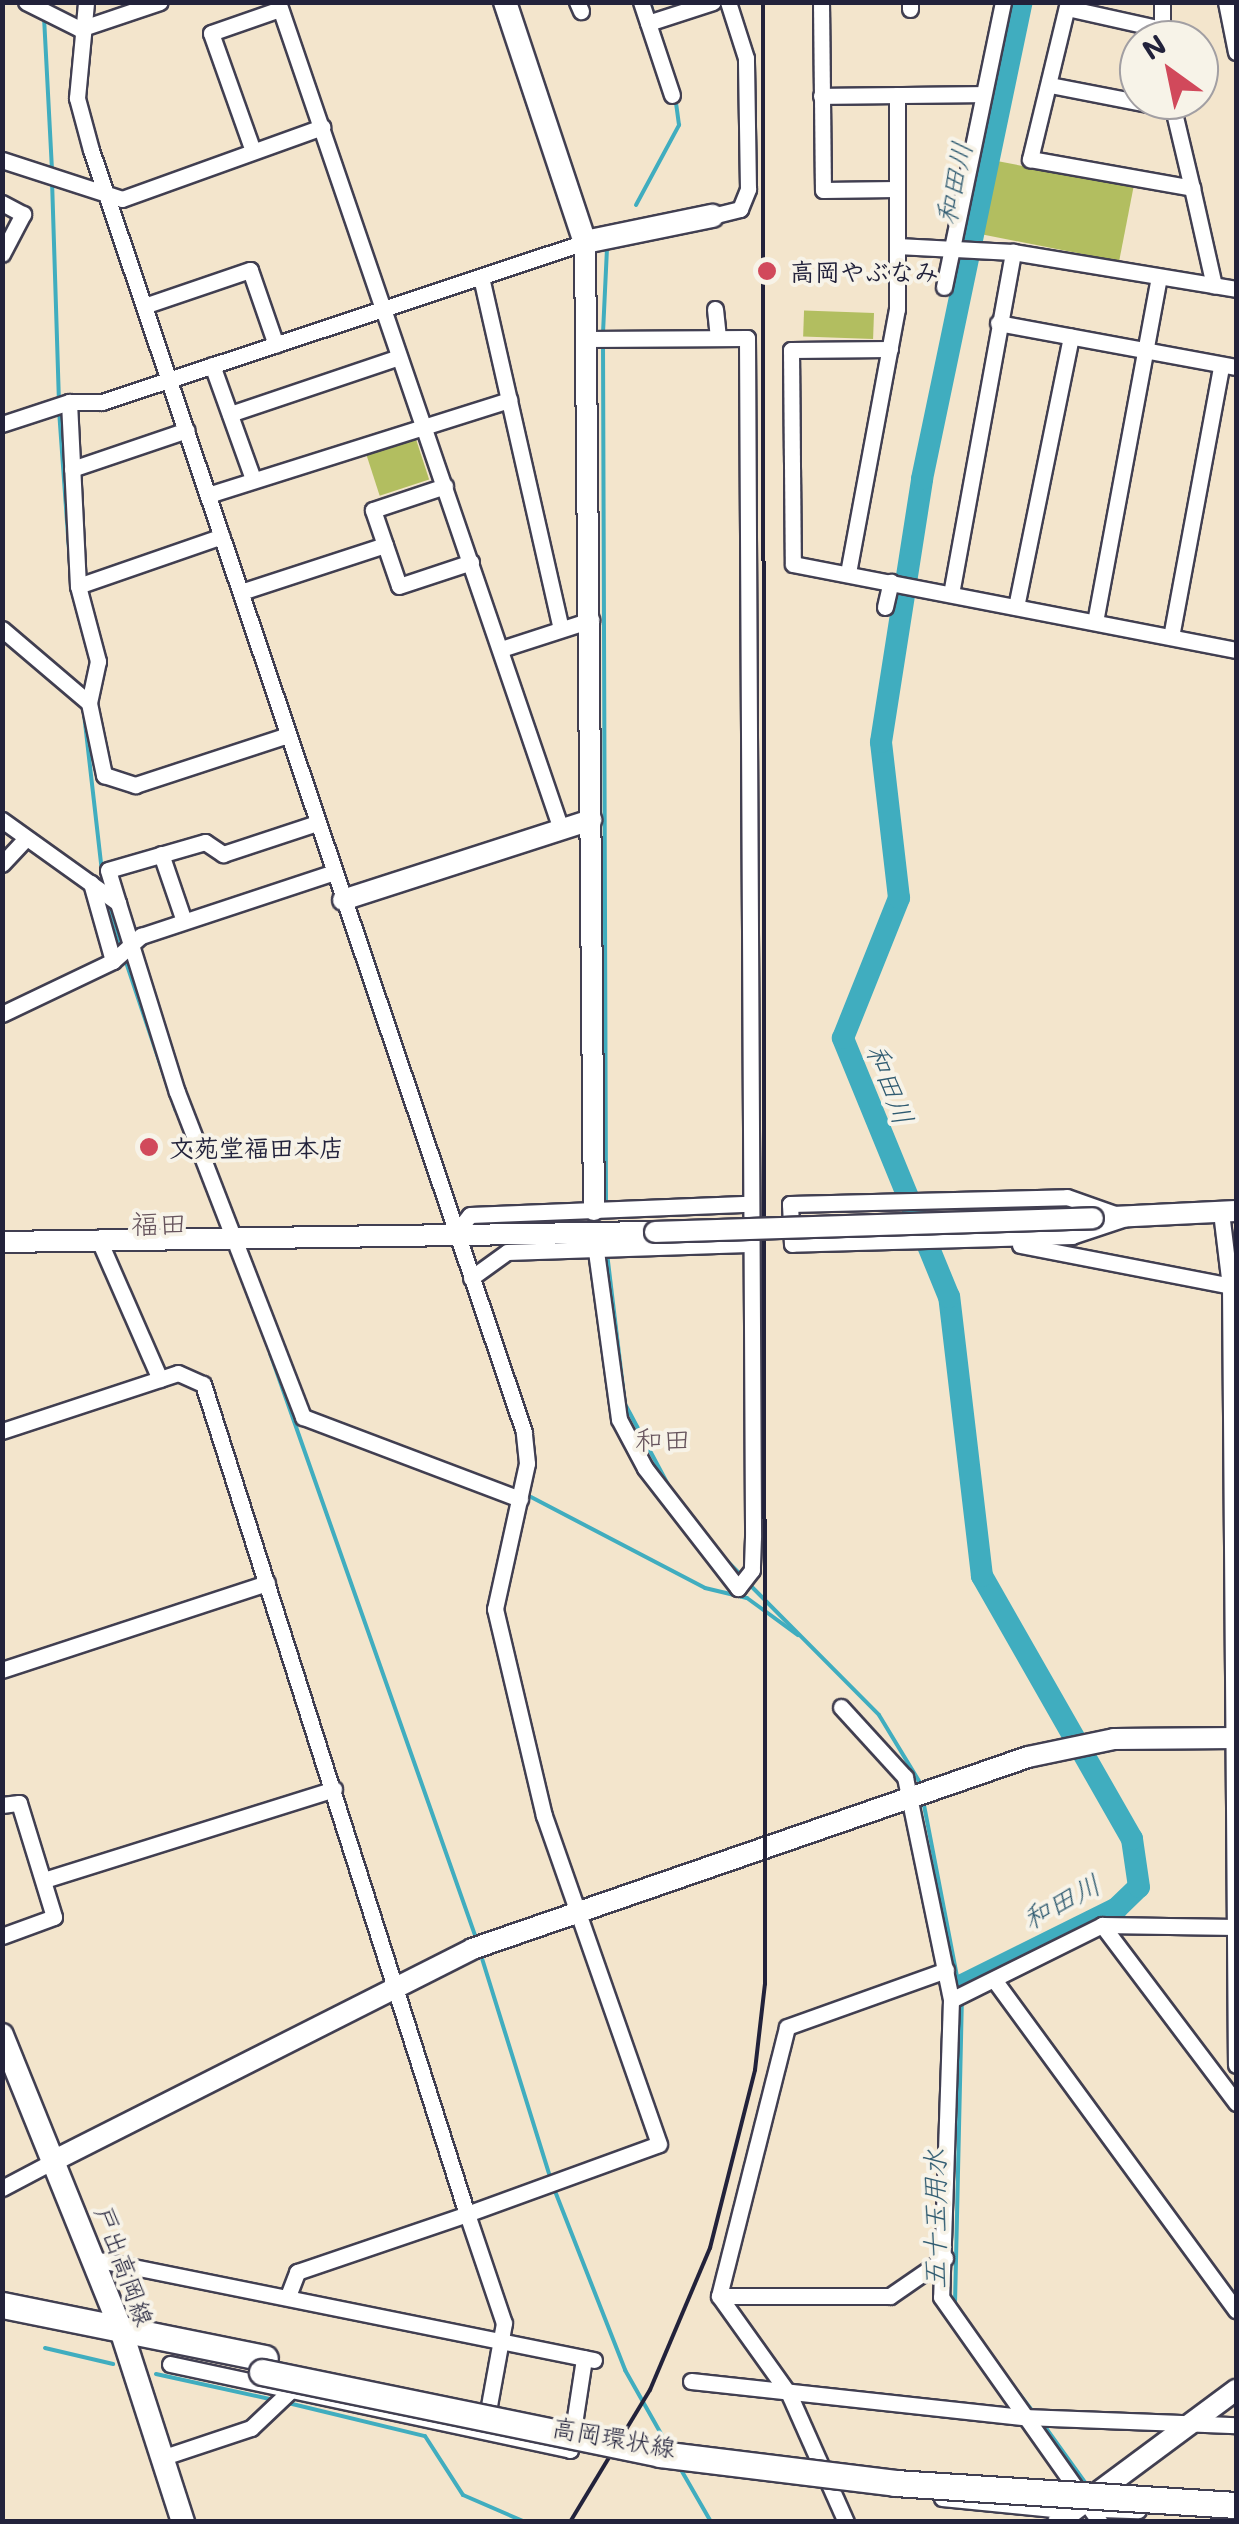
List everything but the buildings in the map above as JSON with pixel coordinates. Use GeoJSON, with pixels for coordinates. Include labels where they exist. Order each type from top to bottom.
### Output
{"type":"FeatureCollection","features":[{"type":"Feature","properties":{"kind":"main road"},"geometry":{"type":"LineString","coordinates":[[505,2],[585,242],[712,216]]}},
{"type":"Feature","properties":{"kind":"main road","name":"戸出高岡線"},"geometry":{"type":"LineString","coordinates":[[2,2034],[123,2336],[183,2522]]}},
{"type":"Feature","properties":{"kind":"main road","name":"高岡環状線"},"geometry":{"type":"LineString","coordinates":[[2,2304],[123,2336],[658,2446],[1126,2496],[1236,2496]]}},
{"type":"Feature","properties":{"kind":"main road","name":"高岡環状線"},"geometry":{"type":"LineString","coordinates":[[2,2319],[123,2336]]}},
{"type":"Feature","properties":{"kind":"main road","name":"高岡環状線"},"geometry":{"type":"LineString","coordinates":[[264,2365],[660,2454],[933,2487],[1236,2505]]}},
{"type":"Feature","properties":{"kind":"street"},"geometry":{"type":"LineString","coordinates":[[86,2],[80,28],[78,98],[108,200],[524,1432],[520,1499],[495,1609],[576,1915],[658,2144],[297,2272],[288,2296]]}},
{"type":"Feature","properties":{"kind":"street"},"geometry":{"type":"LineString","coordinates":[[29,4],[80,28],[160,2]]}},
{"type":"Feature","properties":{"kind":"street"},"geometry":{"type":"LineString","coordinates":[[641,2],[672,95]]}},
{"type":"Feature","properties":{"kind":"street"},"geometry":{"type":"LineString","coordinates":[[648,24],[713,2]]}},
{"type":"Feature","properties":{"kind":"street"},"geometry":{"type":"LineString","coordinates":[[712,216],[740,208],[748,189],[746,58],[728,2]]}},
{"type":"Feature","properties":{"kind":"street"},"geometry":{"type":"LineString","coordinates":[[821,2],[824,190],[896,188]]}},
{"type":"Feature","properties":{"kind":"street"},"geometry":{"type":"LineString","coordinates":[[944,287],[1003,2]]}},
{"type":"Feature","properties":{"kind":"street"},"geometry":{"type":"LineString","coordinates":[[1226,2],[1236,52]]}},
{"type":"Feature","properties":{"kind":"street"},"geometry":{"type":"LineString","coordinates":[[253,152],[211,33],[279,6],[560,826]]}},
{"type":"Feature","properties":{"kind":"street"},"geometry":{"type":"LineString","coordinates":[[1119,21],[1067,6],[1030,159],[1192,188]]}},
{"type":"Feature","properties":{"kind":"street"},"geometry":{"type":"LineString","coordinates":[[1050,86],[1119,96]]}},
{"type":"Feature","properties":{"kind":"street"},"geometry":{"type":"LineString","coordinates":[[821,96],[983,94]]}},
{"type":"Feature","properties":{"kind":"street"},"geometry":{"type":"LineString","coordinates":[[848,573],[890,349],[896,246],[897,95]]}},
{"type":"Feature","properties":{"kind":"street"},"geometry":{"type":"LineString","coordinates":[[1176,120],[1214,286]]}},
{"type":"Feature","properties":{"kind":"street"},"geometry":{"type":"LineString","coordinates":[[2,160],[108,200],[322,127]]}},
{"type":"Feature","properties":{"kind":"street"},"geometry":{"type":"LineString","coordinates":[[2,203],[23,214],[2,254]]}},
{"type":"Feature","properties":{"kind":"street"},"geometry":{"type":"LineString","coordinates":[[2,424],[61,405],[102,402],[585,242],[591,339],[591,820],[602,1209]]}},
{"type":"Feature","properties":{"kind":"street"},"geometry":{"type":"LineString","coordinates":[[896,246],[1013,252],[1236,289]]}},
{"type":"Feature","properties":{"kind":"street"},"geometry":{"type":"LineString","coordinates":[[950,594],[1013,252]]}},
{"type":"Feature","properties":{"kind":"street"},"geometry":{"type":"LineString","coordinates":[[144,306],[250,270],[276,346]]}},
{"type":"Feature","properties":{"kind":"street"},"geometry":{"type":"LineString","coordinates":[[481,277],[562,628]]}},
{"type":"Feature","properties":{"kind":"street"},"geometry":{"type":"LineString","coordinates":[[1095,622],[1159,277]]}},
{"type":"Feature","properties":{"kind":"street"},"geometry":{"type":"LineString","coordinates":[[714,309],[718,338]]}},
{"type":"Feature","properties":{"kind":"street"},"geometry":{"type":"LineString","coordinates":[[998,323],[1229,366],[1171,638]]}},
{"type":"Feature","properties":{"kind":"street"},"geometry":{"type":"LineString","coordinates":[[1016,607],[1071,337]]}},
{"type":"Feature","properties":{"kind":"street"},"geometry":{"type":"LineString","coordinates":[[591,339],[746,338],[752,1570],[741,1584],[690,1531],[619,1419],[598,1250]]}},
{"type":"Feature","properties":{"kind":"street"},"geometry":{"type":"LineString","coordinates":[[890,349],[791,350],[793,564],[1236,650]]}},
{"type":"Feature","properties":{"kind":"street"},"geometry":{"type":"LineString","coordinates":[[230,414],[399,357]]}},
{"type":"Feature","properties":{"kind":"street"},"geometry":{"type":"LineString","coordinates":[[212,365],[252,479]]}},
{"type":"Feature","properties":{"kind":"street"},"geometry":{"type":"LineString","coordinates":[[208,494],[423,422],[509,400]]}},
{"type":"Feature","properties":{"kind":"street"},"geometry":{"type":"LineString","coordinates":[[61,405],[72,469],[78,586],[95,626],[84,699],[104,776],[135,785],[288,736]]}},
{"type":"Feature","properties":{"kind":"street"},"geometry":{"type":"LineString","coordinates":[[72,469],[187,430]]}},
{"type":"Feature","properties":{"kind":"street"},"geometry":{"type":"LineString","coordinates":[[444,486],[373,510],[399,586],[472,562]]}},
{"type":"Feature","properties":{"kind":"street"},"geometry":{"type":"LineString","coordinates":[[78,586],[222,536]]}},
{"type":"Feature","properties":{"kind":"street"},"geometry":{"type":"LineString","coordinates":[[241,592],[384,545]]}},
{"type":"Feature","properties":{"kind":"street"},"geometry":{"type":"LineString","coordinates":[[885,607],[892,582]]}},
{"type":"Feature","properties":{"kind":"street"},"geometry":{"type":"LineString","coordinates":[[501,649],[591,620]]}},
{"type":"Feature","properties":{"kind":"street"},"geometry":{"type":"LineString","coordinates":[[2,628],[84,699]]}},
{"type":"Feature","properties":{"kind":"street"},"geometry":{"type":"LineString","coordinates":[[2,820],[24,840],[105,893],[122,954]]}},
{"type":"Feature","properties":{"kind":"street"},"geometry":{"type":"LineString","coordinates":[[343,900],[560,826],[591,820]]}},
{"type":"Feature","properties":{"kind":"street"},"geometry":{"type":"LineString","coordinates":[[317,823],[223,854],[205,842],[108,870],[105,893],[122,954],[177,1092],[228,1237],[303,1417],[520,1499]]}},
{"type":"Feature","properties":{"kind":"street"},"geometry":{"type":"LineString","coordinates":[[2,864],[24,840]]}},
{"type":"Feature","properties":{"kind":"street"},"geometry":{"type":"LineString","coordinates":[[160,854],[184,921]]}},
{"type":"Feature","properties":{"kind":"street"},"geometry":{"type":"LineString","coordinates":[[2,1014],[184,921],[334,872]]}},
{"type":"Feature","properties":{"kind":"street"},"geometry":{"type":"LineString","coordinates":[[1067,1197],[1126,1218],[1072,1236],[792,1244],[790,1204],[1067,1197]]}},
{"type":"Feature","properties":{"kind":"street"},"geometry":{"type":"LineString","coordinates":[[455,1234],[470,1214],[750,1204]]}},
{"type":"Feature","properties":{"kind":"street"},"geometry":{"type":"LineString","coordinates":[[662,1207],[663,1248]]}},
{"type":"Feature","properties":{"kind":"street"},"geometry":{"type":"LineString","coordinates":[[2,1242],[1126,1218],[1229,1211],[1234,1287],[1236,2065]]}},
{"type":"Feature","properties":{"kind":"street"},"geometry":{"type":"LineString","coordinates":[[98,1238],[160,1379]]}},
{"type":"Feature","properties":{"kind":"street"},"geometry":{"type":"LineString","coordinates":[[992,1240],[1234,1287]]}},
{"type":"Feature","properties":{"kind":"street"},"geometry":{"type":"LineString","coordinates":[[471,1278],[507,1252],[748,1244]]}},
{"type":"Feature","properties":{"kind":"street"},"geometry":{"type":"LineString","coordinates":[[2,1431],[178,1373],[203,1384],[334,1789],[390,1984],[467,2214],[504,2345],[483,2434]]}},
{"type":"Feature","properties":{"kind":"street"},"geometry":{"type":"LineString","coordinates":[[2,1670],[266,1584]]}},
{"type":"Feature","properties":{"kind":"street"},"geometry":{"type":"LineString","coordinates":[[841,1707],[898,1766],[917,1792],[946,1970],[959,1996],[944,2258],[948,2314],[1095,2511]]}},
{"type":"Feature","properties":{"kind":"street"},"geometry":{"type":"LineString","coordinates":[[2,2188],[390,1984],[478,1947],[917,1792],[1067,1749],[1098,1742],[1235,1738]]}},
{"type":"Feature","properties":{"kind":"street"},"geometry":{"type":"LineString","coordinates":[[44,1880],[334,1789]]}},
{"type":"Feature","properties":{"kind":"street"},"geometry":{"type":"LineString","coordinates":[[2,1805],[20,1803],[54,1916],[2,1936]]}},
{"type":"Feature","properties":{"kind":"street"},"geometry":{"type":"LineString","coordinates":[[959,1996],[1102,1926],[1235,1927]]}},
{"type":"Feature","properties":{"kind":"street"},"geometry":{"type":"LineString","coordinates":[[1102,1926],[1236,2103]]}},
{"type":"Feature","properties":{"kind":"street"},"geometry":{"type":"LineString","coordinates":[[846,2522],[789,2394],[720,2296],[787,2027],[946,1970]]}},
{"type":"Feature","properties":{"kind":"street"},"geometry":{"type":"LineString","coordinates":[[994,1980],[1236,2310]]}},
{"type":"Feature","properties":{"kind":"street"},"geometry":{"type":"LineString","coordinates":[[720,2296],[890,2296],[944,2258]]}},
{"type":"Feature","properties":{"kind":"street"},"geometry":{"type":"LineString","coordinates":[[94,2259],[288,2296],[504,2345],[589,2359],[570,2450],[170,2364]]}},
{"type":"Feature","properties":{"kind":"street"},"geometry":{"type":"LineString","coordinates":[[691,2381],[1024,2417],[1236,2425]]}},
{"type":"Feature","properties":{"kind":"street"},"geometry":{"type":"LineString","coordinates":[[1095,2511],[1190,2425],[1236,2390]]}},
{"type":"Feature","properties":{"kind":"street"},"geometry":{"type":"LineString","coordinates":[[164,2457],[251,2428],[289,2392]]}},
{"type":"Feature","properties":{"kind":"street"},"geometry":{"type":"LineString","coordinates":[[642,2463],[1060,2516],[1095,2511],[1236,2513]]}},
{"type":"Feature","properties":{"kind":"green space"},"geometry":{"type":"Polygon","coordinates":[[[997,161],[1133,188],[1119,261],[983,235],[997,161]]]}},
{"type":"Feature","properties":{"kind":"green space"},"geometry":{"type":"Polygon","coordinates":[[[804,311],[874,313],[873,339],[803,337],[804,311]]]}},
{"type":"Feature","properties":{"kind":"green space"},"geometry":{"type":"Polygon","coordinates":[[[414,433],[429,480],[380,496],[365,449],[414,433]]]}},
{"type":"Feature","properties":{"kind":"waterway"},"geometry":{"type":"LineString","coordinates":[[650,2],[654,16]]}},
{"type":"Feature","properties":{"kind":"waterway","name":"和田川"},"geometry":{"type":"LineString","coordinates":[[958,1987],[1117,1908],[1139,1887],[1132,1839],[982,1576],[949,1297],[843,1038],[899,898],[881,742],[922,479],[1022,2]]}},
{"type":"Feature","properties":{"kind":"waterway"},"geometry":{"type":"LineString","coordinates":[[44,17],[52,171]]}},
{"type":"Feature","properties":{"kind":"waterway"},"geometry":{"type":"LineString","coordinates":[[657,25],[668,59]]}},
{"type":"Feature","properties":{"kind":"waterway"},"geometry":{"type":"LineString","coordinates":[[636,205],[679,125],[672,73]]}},
{"type":"Feature","properties":{"kind":"waterway"},"geometry":{"type":"LineString","coordinates":[[52,180],[59,401]]}},
{"type":"Feature","properties":{"kind":"waterway"},"geometry":{"type":"LineString","coordinates":[[603,333],[607,248]]}},
{"type":"Feature","properties":{"kind":"waterway"},"geometry":{"type":"LineString","coordinates":[[603,343],[606,1203]]}},
{"type":"Feature","properties":{"kind":"waterway"},"geometry":{"type":"LineString","coordinates":[[59,410],[72,590]]}},
{"type":"Feature","properties":{"kind":"waterway"},"geometry":{"type":"LineString","coordinates":[[83,705],[102,873]]}},
{"type":"Feature","properties":{"kind":"waterway"},"geometry":{"type":"LineString","coordinates":[[110,906],[121,945]]}},
{"type":"Feature","properties":{"kind":"waterway"},"geometry":{"type":"LineString","coordinates":[[125,959],[176,1111]]}},
{"type":"Feature","properties":{"kind":"waterway"},"geometry":{"type":"LineString","coordinates":[[607,1253],[625,1404],[671,1490]]}},
{"type":"Feature","properties":{"kind":"waterway"},"geometry":{"type":"LineString","coordinates":[[270,1353],[476,1938]]}},
{"type":"Feature","properties":{"kind":"waterway"},"geometry":{"type":"LineString","coordinates":[[531,1497],[705,1588],[747,1598],[798,1635]]}},
{"type":"Feature","properties":{"kind":"waterway"},"geometry":{"type":"LineString","coordinates":[[723,1557],[741,1575]]}},
{"type":"Feature","properties":{"kind":"waterway"},"geometry":{"type":"LineString","coordinates":[[747,1582],[879,1715],[922,1786]]}},
{"type":"Feature","properties":{"kind":"waterway"},"geometry":{"type":"LineString","coordinates":[[923,1800],[960,1992]]}},
{"type":"Feature","properties":{"kind":"waterway"},"geometry":{"type":"LineString","coordinates":[[480,1952],[550,2177]]}},
{"type":"Feature","properties":{"kind":"waterway","name":"五十玉用水"},"geometry":{"type":"LineString","coordinates":[[955,2304],[962,2002]]}},
{"type":"Feature","properties":{"kind":"waterway"},"geometry":{"type":"LineString","coordinates":[[553,2186],[625,2370],[668,2446]]}},
{"type":"Feature","properties":{"kind":"waterway"},"geometry":{"type":"LineString","coordinates":[[45,2348],[113,2364]]}},
{"type":"Feature","properties":{"kind":"waterway"},"geometry":{"type":"LineString","coordinates":[[156,2374],[274,2400]]}},
{"type":"Feature","properties":{"kind":"waterway","name":"五十玉用水"},"geometry":{"type":"LineString","coordinates":[[1006,2377],[1034,2413]]}},
{"type":"Feature","properties":{"kind":"waterway"},"geometry":{"type":"LineString","coordinates":[[284,2402],[425,2436],[463,2495],[525,2522]]}},
{"type":"Feature","properties":{"kind":"waterway","name":"五十玉用水"},"geometry":{"type":"LineString","coordinates":[[1043,2424],[1087,2485]]}},
{"type":"Feature","properties":{"kind":"waterway"},"geometry":{"type":"LineString","coordinates":[[680,2468],[711,2522]]}},
{"type":"Feature","properties":{"kind":"railway"},"geometry":{"type":"LineString","coordinates":[[570,2522],[650,2390],[710,2248],[755,2070],[765,1984],[763,2]]}},
{"type":"Feature","properties":{"kind":"place","name":"高岡やぶなみ"},"geometry":{"type":"Point","coordinates":[767,271]}},
{"type":"Feature","properties":{"kind":"place","name":"文苑堂福田本店"},"geometry":{"type":"Point","coordinates":[149,1147]}},
{"type":"Feature","properties":{"kind":"district","name":"福田"},"geometry":{"type":"Point","coordinates":[159,1223]}},
{"type":"Feature","properties":{"kind":"district","name":"和田"},"geometry":{"type":"Point","coordinates":[663,1439]}}]}
